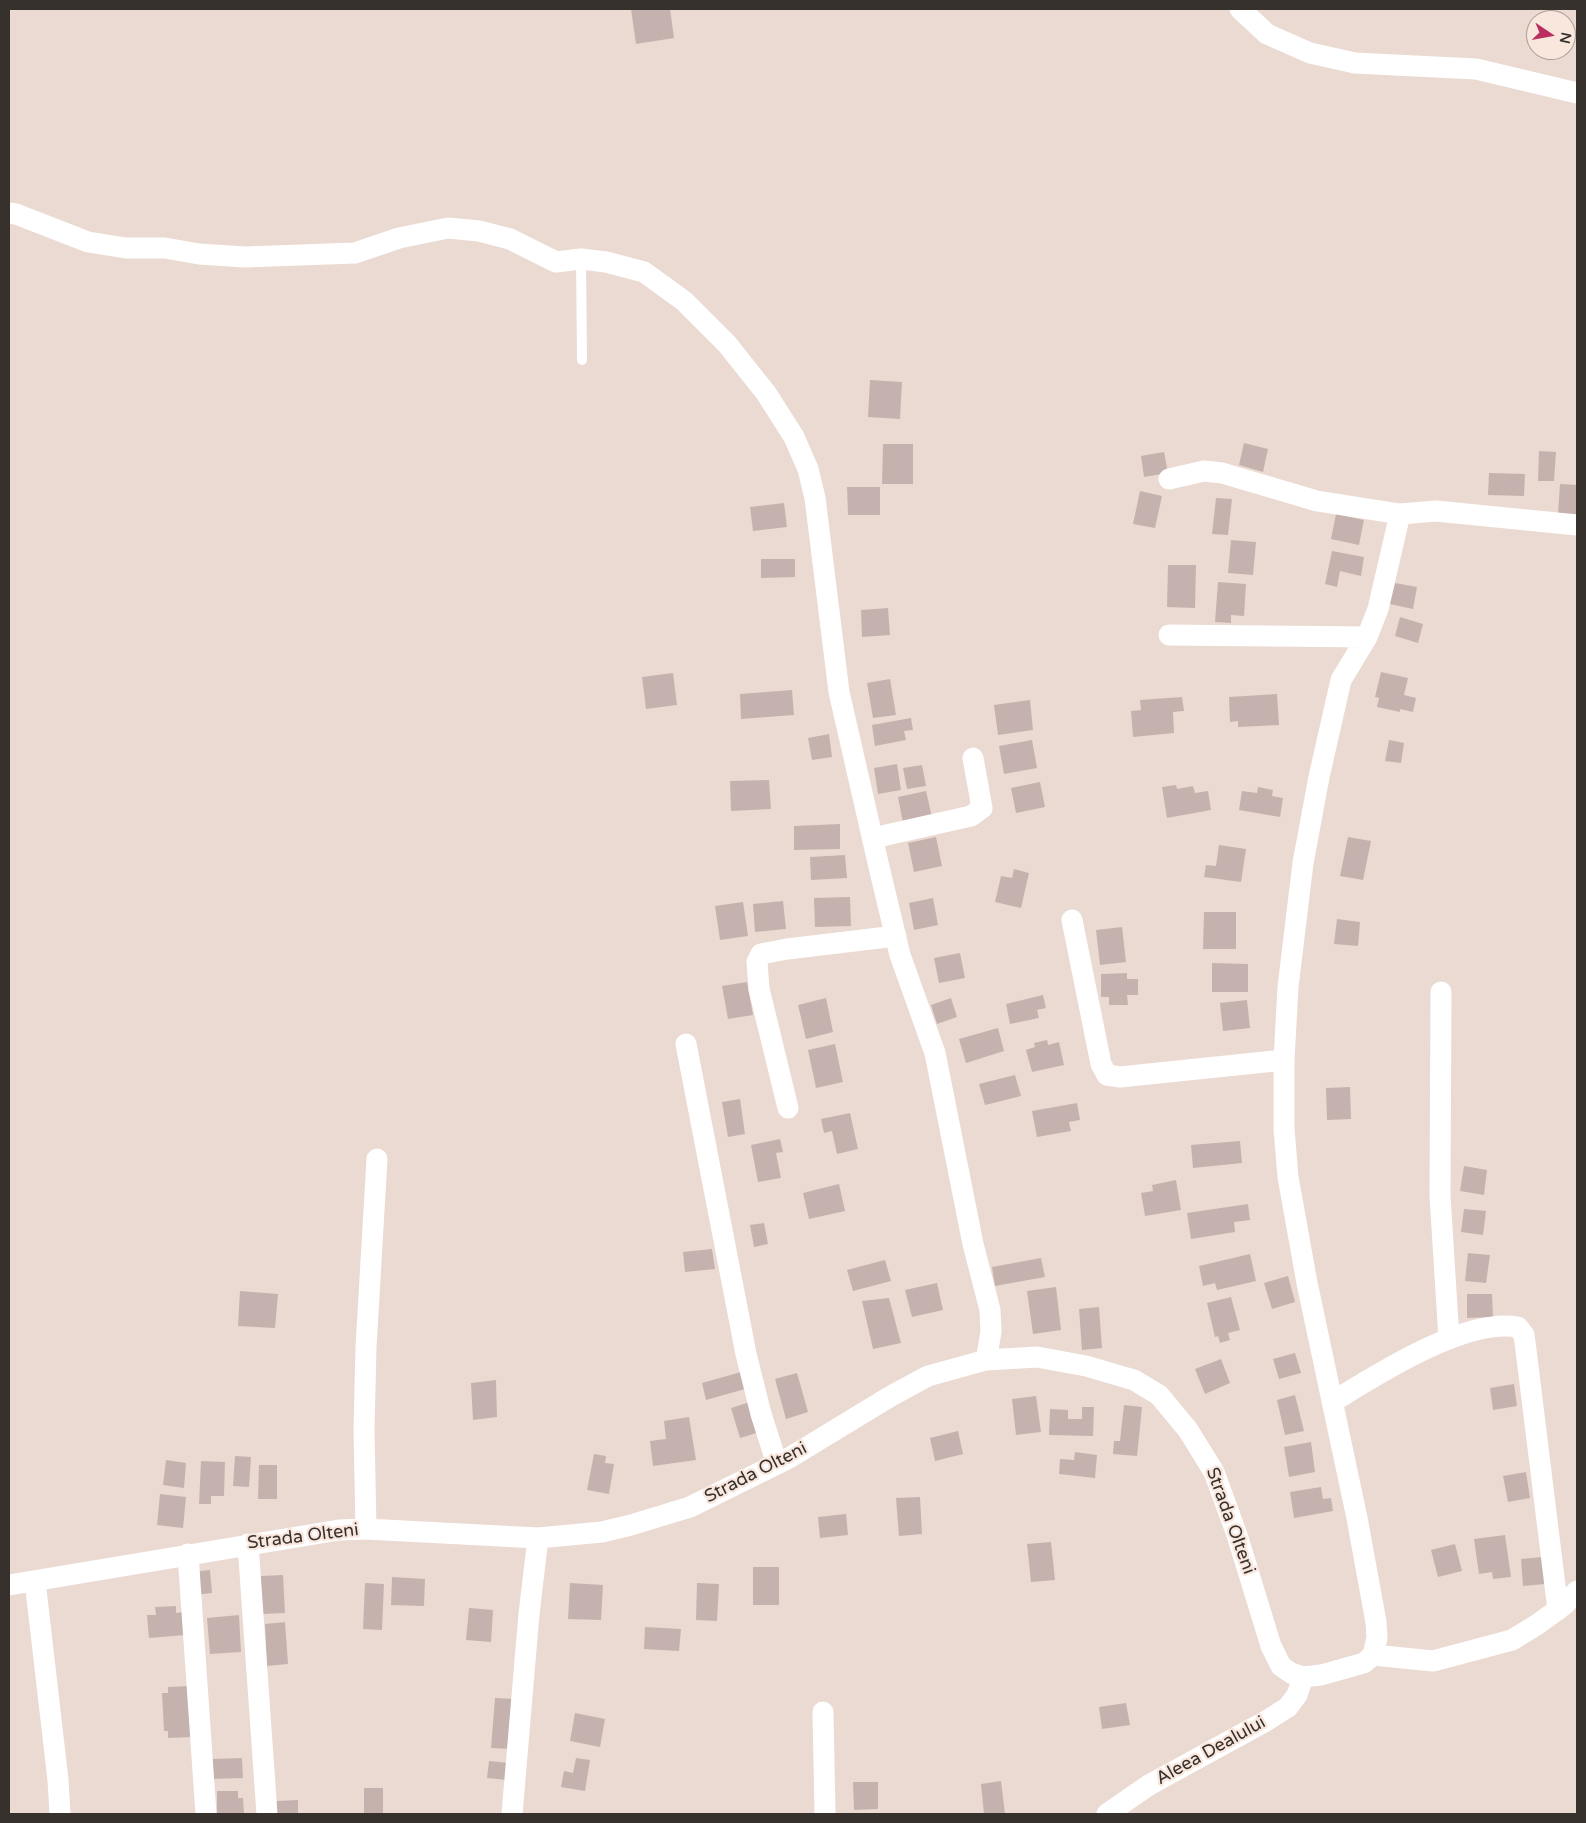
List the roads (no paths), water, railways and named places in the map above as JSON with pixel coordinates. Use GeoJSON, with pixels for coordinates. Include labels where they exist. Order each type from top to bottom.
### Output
{"type":"FeatureCollection","features":[{"type":"Feature","properties":{"kind":"street"},"geometry":{"type":"LineString","coordinates":[[1240,9],[1267,34],[1310,53],[1356,63],[1476,69],[1577,93]]}},
{"type":"Feature","properties":{"kind":"street"},"geometry":{"type":"LineString","coordinates":[[9,214],[16,214],[88,242],[126,248],[165,248],[199,254],[245,257],[355,253],[399,238],[448,228],[479,230],[510,239],[556,262],[581,259],[606,262],[644,272],[684,301],[727,344],[766,393],[794,437],[808,469],[815,498],[839,692],[900,955],[935,1053],[973,1244],[990,1310],[990,1332],[986,1360]]}},
{"type":"Feature","properties":{"kind":"street"},"geometry":{"type":"LineString","coordinates":[[1169,479],[1204,471],[1222,472],[1317,501],[1400,514],[1436,511],[1577,525]]}},
{"type":"Feature","properties":{"kind":"street"},"geometry":{"type":"LineString","coordinates":[[1303,1677],[1321,1675],[1364,1663],[1373,1655],[1377,1638],[1376,1622],[1357,1518],[1307,1283],[1288,1177],[1284,1129],[1284,1060],[1288,986],[1303,863],[1319,777],[1341,680],[1367,637],[1378,609],[1400,514]]}},
{"type":"Feature","properties":{"kind":"street"},"geometry":{"type":"LineString","coordinates":[[1169,634],[1367,637]]}},
{"type":"Feature","properties":{"kind":"street"},"geometry":{"type":"LineString","coordinates":[[872,838],[971,816],[981,811],[973,758]]}},
{"type":"Feature","properties":{"kind":"street"},"geometry":{"type":"LineString","coordinates":[[1072,920],[1101,1064],[1107,1074],[1120,1077],[1284,1060]]}},
{"type":"Feature","properties":{"kind":"street"},"geometry":{"type":"LineString","coordinates":[[788,1108],[759,989],[757,962],[761,954],[787,948],[896,936]]}},
{"type":"Feature","properties":{"kind":"street"},"geometry":{"type":"LineString","coordinates":[[1441,992],[1440,1196],[1449,1338]]}},
{"type":"Feature","properties":{"kind":"street"},"geometry":{"type":"LineString","coordinates":[[686,1044],[746,1354],[761,1414],[777,1464]]}},
{"type":"Feature","properties":{"kind":"street"},"geometry":{"type":"LineString","coordinates":[[366,1528],[364,1430],[366,1347],[377,1159]]}},
{"type":"Feature","properties":{"kind":"street"},"geometry":{"type":"LineString","coordinates":[[1332,1402],[1388,1368],[1449,1338],[1480,1328],[1508,1325],[1518,1327],[1524,1335],[1554,1562],[1558,1610]]}},
{"type":"Feature","properties":{"kind":"street","name":"Strada Olteni"},"geometry":{"type":"LineString","coordinates":[[9,1585],[339,1530],[366,1528],[538,1538],[602,1532],[690,1508],[777,1464],[890,1396],[928,1376],[986,1360],[1037,1357],[1086,1366],[1134,1380],[1159,1394],[1188,1430],[1214,1472],[1237,1535],[1271,1646],[1281,1666],[1291,1673],[1303,1677]]}},
{"type":"Feature","properties":{"kind":"street"},"geometry":{"type":"LineString","coordinates":[[512,1814],[529,1614],[538,1538]]}},
{"type":"Feature","properties":{"kind":"street"},"geometry":{"type":"LineString","coordinates":[[248,1544],[267,1814]]}},
{"type":"Feature","properties":{"kind":"street"},"geometry":{"type":"LineString","coordinates":[[188,1554],[206,1814]]}},
{"type":"Feature","properties":{"kind":"street"},"geometry":{"type":"LineString","coordinates":[[35,1581],[58,1780],[60,1814]]}},
{"type":"Feature","properties":{"kind":"street"},"geometry":{"type":"LineString","coordinates":[[1373,1655],[1433,1661],[1512,1640],[1564,1606],[1577,1591]]}},
{"type":"Feature","properties":{"kind":"street","name":"Aleea Dealului"},"geometry":{"type":"LineString","coordinates":[[1107,1814],[1149,1785],[1288,1707],[1297,1695],[1303,1677]]}},
{"type":"Feature","properties":{"kind":"street"},"geometry":{"type":"LineString","coordinates":[[823,1712],[825,1814]]}},
{"type":"Feature","properties":{"kind":"lane"},"geometry":{"type":"LineString","coordinates":[[581,259],[582,360]]}}]}
